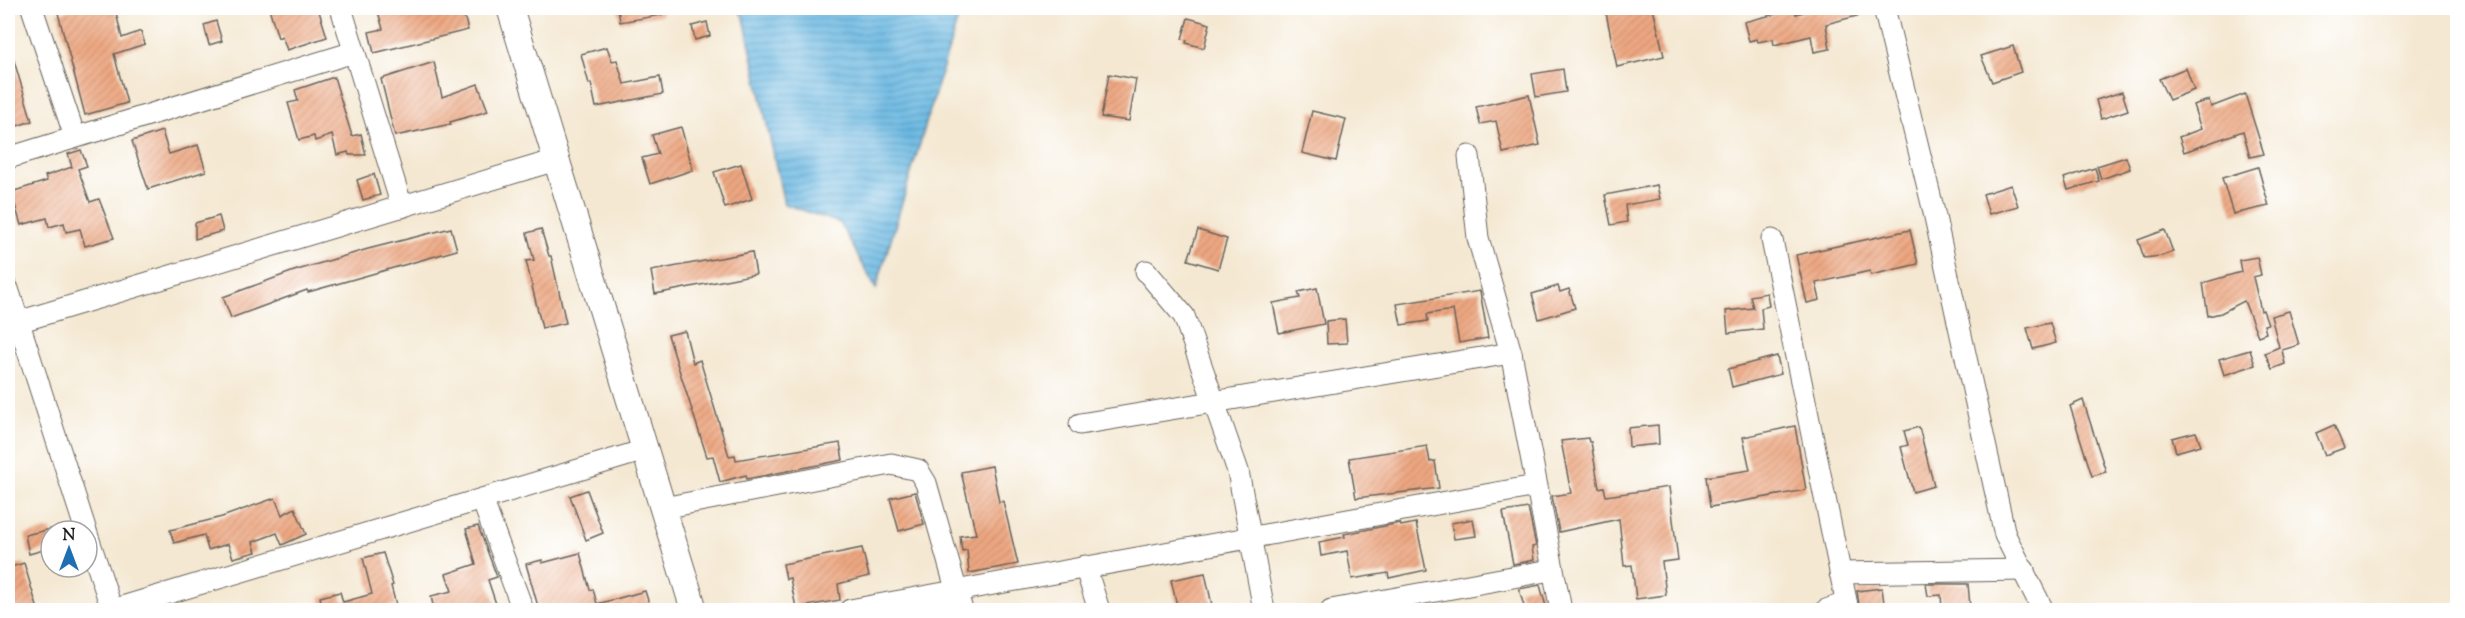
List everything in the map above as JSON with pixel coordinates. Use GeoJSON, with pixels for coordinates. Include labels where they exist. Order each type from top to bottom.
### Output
{"type":"FeatureCollection","features":[{"type":"Feature","properties":{"kind":"street"},"geometry":{"type":"LineString","coordinates":[[32,8],[75,137]]}},
{"type":"Feature","properties":{"kind":"street"},"geometry":{"type":"LineString","coordinates":[[341,8],[402,207]]}},
{"type":"Feature","properties":{"kind":"street"},"geometry":{"type":"LineString","coordinates":[[510,8],[694,610]]}},
{"type":"Feature","properties":{"kind":"street"},"geometry":{"type":"LineString","coordinates":[[1884,8],[1935,220],[2005,535],[2043,610]]}},
{"type":"Feature","properties":{"kind":"street"},"geometry":{"type":"LineString","coordinates":[[8,158],[354,52]]}},
{"type":"Feature","properties":{"kind":"street"},"geometry":{"type":"LineString","coordinates":[[1469,156],[1478,238],[1511,353],[1551,570],[1561,610]]}},
{"type":"Feature","properties":{"kind":"street"},"geometry":{"type":"LineString","coordinates":[[13,323],[556,160]]}},
{"type":"Feature","properties":{"kind":"street"},"geometry":{"type":"LineString","coordinates":[[1772,240],[1847,607],[1826,610]]}},
{"type":"Feature","properties":{"kind":"street"},"geometry":{"type":"LineString","coordinates":[[1146,271],[1184,316],[1212,402],[1238,471],[1264,610]]}},
{"type":"Feature","properties":{"kind":"street"},"geometry":{"type":"LineString","coordinates":[[8,289],[13,323],[82,519]]}},
{"type":"Feature","properties":{"kind":"street"},"geometry":{"type":"LineString","coordinates":[[1080,424],[1511,353]]}},
{"type":"Feature","properties":{"kind":"street"},"geometry":{"type":"LineString","coordinates":[[99,569],[112,610],[645,450]]}},
{"type":"Feature","properties":{"kind":"street"},"geometry":{"type":"LineString","coordinates":[[663,508],[891,464],[918,470],[926,483],[962,610]]}},
{"type":"Feature","properties":{"kind":"street"},"geometry":{"type":"LineString","coordinates":[[850,610],[1536,486]]}},
{"type":"Feature","properties":{"kind":"street"},"geometry":{"type":"LineString","coordinates":[[482,499],[523,610]]}},
{"type":"Feature","properties":{"kind":"street"},"geometry":{"type":"LineString","coordinates":[[1085,566],[1099,610]]}},
{"type":"Feature","properties":{"kind":"street"},"geometry":{"type":"LineString","coordinates":[[1331,610],[1551,570]]}},
{"type":"Feature","properties":{"kind":"street"},"geometry":{"type":"LineString","coordinates":[[1840,573],[2024,570]]}},
{"type":"Feature","properties":{"kind":"water"},"geometry":{"type":"Polygon","coordinates":[[[737,8],[961,8],[876,289],[840,223],[784,204],[744,18],[737,8]]]}},
{"type":"Feature","properties":{"kind":"building"},"geometry":{"type":"Polygon","coordinates":[[[78,8],[115,8],[122,38],[141,31],[145,44],[114,54],[127,103],[85,115],[58,13],[78,8]]]}},
{"type":"Feature","properties":{"kind":"building"},"geometry":{"type":"Polygon","coordinates":[[[269,8],[318,8],[327,37],[287,50],[282,36],[278,38],[269,8]]]}},
{"type":"Feature","properties":{"kind":"building"},"geometry":{"type":"Polygon","coordinates":[[[377,8],[462,8],[468,30],[374,53],[369,32],[383,29],[377,8]]]}},
{"type":"Feature","properties":{"kind":"building"},"geometry":{"type":"Polygon","coordinates":[[[618,8],[661,8],[662,15],[620,22],[618,8]]]}},
{"type":"Feature","properties":{"kind":"building"},"geometry":{"type":"Polygon","coordinates":[[[1605,8],[1653,8],[1664,56],[1617,67],[1605,8]]]}},
{"type":"Feature","properties":{"kind":"building"},"geometry":{"type":"Polygon","coordinates":[[[1820,8],[1871,8],[1872,12],[1826,24],[1830,49],[1814,52],[1811,36],[1774,45],[1773,39],[1749,41],[1744,22],[1795,9],[1796,14],[1820,8]]]}},
{"type":"Feature","properties":{"kind":"building"},"geometry":{"type":"Polygon","coordinates":[[[1188,18],[1210,24],[1204,48],[1186,43],[1187,40],[1182,39],[1188,18]]]}},
{"type":"Feature","properties":{"kind":"building"},"geometry":{"type":"Polygon","coordinates":[[[216,21],[222,41],[209,45],[204,25],[216,21]]]}},
{"type":"Feature","properties":{"kind":"building"},"geometry":{"type":"Polygon","coordinates":[[[707,22],[710,36],[695,40],[692,26],[707,22]]]}},
{"type":"Feature","properties":{"kind":"building"},"geometry":{"type":"Polygon","coordinates":[[[2013,46],[2021,72],[1992,82],[1981,56],[2013,46]]]}},
{"type":"Feature","properties":{"kind":"building"},"geometry":{"type":"Polygon","coordinates":[[[607,47],[612,61],[617,60],[624,84],[660,77],[663,94],[596,107],[581,54],[607,47]]]}},
{"type":"Feature","properties":{"kind":"building"},"geometry":{"type":"Polygon","coordinates":[[[12,54],[32,121],[8,129],[8,55],[12,54]]]}},
{"type":"Feature","properties":{"kind":"building"},"geometry":{"type":"Polygon","coordinates":[[[434,62],[442,97],[478,84],[488,111],[450,122],[451,124],[395,136],[381,79],[434,62]]]}},
{"type":"Feature","properties":{"kind":"building"},"geometry":{"type":"Polygon","coordinates":[[[2186,68],[2194,90],[2169,100],[2159,79],[2186,68]]]}},
{"type":"Feature","properties":{"kind":"building"},"geometry":{"type":"Polygon","coordinates":[[[1563,69],[1566,92],[1536,97],[1532,74],[1563,69]]]}},
{"type":"Feature","properties":{"kind":"building"},"geometry":{"type":"Polygon","coordinates":[[[1109,74],[1136,79],[1129,121],[1101,117],[1109,74]]]}},
{"type":"Feature","properties":{"kind":"building"},"geometry":{"type":"Polygon","coordinates":[[[334,77],[352,136],[361,134],[366,155],[349,155],[348,152],[337,155],[332,135],[315,141],[314,136],[299,140],[288,103],[298,101],[295,90],[334,77]]]}},
{"type":"Feature","properties":{"kind":"building"},"geometry":{"type":"Polygon","coordinates":[[[2122,92],[2128,110],[2101,119],[2096,100],[2122,92]]]}},
{"type":"Feature","properties":{"kind":"building"},"geometry":{"type":"Polygon","coordinates":[[[2245,94],[2264,154],[2250,157],[2243,131],[2184,152],[2179,137],[2201,129],[2193,105],[2209,100],[2211,107],[2245,94]]]}},
{"type":"Feature","properties":{"kind":"building"},"geometry":{"type":"Polygon","coordinates":[[[1529,95],[1540,145],[1503,153],[1496,121],[1480,124],[1476,107],[1529,95]]]}},
{"type":"Feature","properties":{"kind":"building"},"geometry":{"type":"Polygon","coordinates":[[[1312,111],[1346,119],[1336,161],[1302,153],[1312,111]]]}},
{"type":"Feature","properties":{"kind":"building"},"geometry":{"type":"Polygon","coordinates":[[[681,127],[693,170],[650,184],[642,158],[658,154],[652,135],[681,127]]]}},
{"type":"Feature","properties":{"kind":"building"},"geometry":{"type":"Polygon","coordinates":[[[162,131],[169,154],[198,145],[206,171],[148,189],[132,141],[162,131]]]}},
{"type":"Feature","properties":{"kind":"building"},"geometry":{"type":"Polygon","coordinates":[[[81,150],[87,166],[78,169],[90,202],[99,199],[114,238],[85,246],[80,229],[66,232],[64,223],[49,227],[47,218],[21,225],[11,192],[47,181],[45,176],[72,167],[68,154],[81,150]]]}},
{"type":"Feature","properties":{"kind":"building"},"geometry":{"type":"Polygon","coordinates":[[[2126,157],[2130,169],[2101,179],[2097,166],[2126,157]]]}},
{"type":"Feature","properties":{"kind":"building"},"geometry":{"type":"Polygon","coordinates":[[[741,164],[752,199],[725,208],[714,172],[741,164]]]}},
{"type":"Feature","properties":{"kind":"building"},"geometry":{"type":"Polygon","coordinates":[[[2258,167],[2269,206],[2233,214],[2222,178],[2258,167]]]}},
{"type":"Feature","properties":{"kind":"building"},"geometry":{"type":"Polygon","coordinates":[[[2095,168],[2099,181],[2068,190],[2064,178],[2095,168]]]}},
{"type":"Feature","properties":{"kind":"building"},"geometry":{"type":"Polygon","coordinates":[[[374,174],[380,195],[363,200],[357,180],[374,174]]]}},
{"type":"Feature","properties":{"kind":"building"},"geometry":{"type":"Polygon","coordinates":[[[1657,185],[1660,199],[1625,205],[1627,222],[1611,225],[1605,195],[1657,185]]]}},
{"type":"Feature","properties":{"kind":"building"},"geometry":{"type":"Polygon","coordinates":[[[2011,185],[2018,206],[1989,214],[1983,194],[2011,185]]]}},
{"type":"Feature","properties":{"kind":"building"},"geometry":{"type":"Polygon","coordinates":[[[219,216],[223,231],[195,239],[195,223],[219,216]]]}},
{"type":"Feature","properties":{"kind":"building"},"geometry":{"type":"Polygon","coordinates":[[[451,228],[457,250],[308,292],[307,290],[231,318],[223,297],[294,271],[451,228]]]}},
{"type":"Feature","properties":{"kind":"building"},"geometry":{"type":"Polygon","coordinates":[[[541,229],[549,256],[551,256],[566,323],[542,328],[526,261],[534,260],[527,233],[541,229]]]}},
{"type":"Feature","properties":{"kind":"building"},"geometry":{"type":"Polygon","coordinates":[[[1198,230],[1227,239],[1218,269],[1188,260],[1198,230]]]}},
{"type":"Feature","properties":{"kind":"building"},"geometry":{"type":"Polygon","coordinates":[[[1910,230],[1918,264],[1871,275],[1870,271],[1816,283],[1820,300],[1807,303],[1796,255],[1910,230]]]}},
{"type":"Feature","properties":{"kind":"building"},"geometry":{"type":"Polygon","coordinates":[[[2165,230],[2173,252],[2144,258],[2138,240],[2165,230]]]}},
{"type":"Feature","properties":{"kind":"building"},"geometry":{"type":"Polygon","coordinates":[[[752,252],[756,274],[655,294],[651,271],[752,252]]]}},
{"type":"Feature","properties":{"kind":"building"},"geometry":{"type":"Polygon","coordinates":[[[2257,257],[2261,275],[2253,277],[2261,311],[2263,310],[2268,324],[2264,325],[2266,333],[2258,336],[2244,301],[2221,313],[2208,316],[2203,283],[2241,272],[2239,260],[2257,257]]]}},
{"type":"Feature","properties":{"kind":"building"},"geometry":{"type":"Polygon","coordinates":[[[1558,286],[1560,292],[1569,289],[1575,308],[1539,319],[1532,294],[1558,286]]]}},
{"type":"Feature","properties":{"kind":"building"},"geometry":{"type":"Polygon","coordinates":[[[1317,288],[1324,324],[1279,333],[1273,303],[1300,298],[1298,292],[1317,288]]]}},
{"type":"Feature","properties":{"kind":"building"},"geometry":{"type":"Polygon","coordinates":[[[1480,291],[1488,338],[1459,343],[1453,310],[1427,314],[1428,321],[1401,325],[1397,304],[1480,291]]]}},
{"type":"Feature","properties":{"kind":"building"},"geometry":{"type":"Polygon","coordinates":[[[1767,293],[1769,306],[1761,308],[1763,329],[1728,333],[1726,311],[1753,308],[1750,296],[1767,293]]]}},
{"type":"Feature","properties":{"kind":"building"},"geometry":{"type":"Polygon","coordinates":[[[2289,311],[2299,345],[2282,350],[2285,364],[2272,369],[2265,353],[2279,347],[2271,316],[2289,311]]]}},
{"type":"Feature","properties":{"kind":"building"},"geometry":{"type":"Polygon","coordinates":[[[1345,319],[1347,343],[1327,344],[1326,321],[1345,319]]]}},
{"type":"Feature","properties":{"kind":"building"},"geometry":{"type":"Polygon","coordinates":[[[2050,323],[2056,343],[2033,349],[2027,328],[2050,323]]]}},
{"type":"Feature","properties":{"kind":"building"},"geometry":{"type":"Polygon","coordinates":[[[685,331],[693,363],[700,360],[729,456],[735,455],[736,460],[840,443],[843,460],[747,479],[746,475],[720,482],[713,456],[707,457],[668,335],[685,331]]]}},
{"type":"Feature","properties":{"kind":"building"},"geometry":{"type":"Polygon","coordinates":[[[2250,350],[2255,365],[2224,375],[2219,359],[2250,350]]]}},
{"type":"Feature","properties":{"kind":"building"},"geometry":{"type":"Polygon","coordinates":[[[1777,356],[1781,374],[1732,387],[1728,369],[1777,356]]]}},
{"type":"Feature","properties":{"kind":"building"},"geometry":{"type":"Polygon","coordinates":[[[2083,400],[2106,472],[2092,476],[2070,406],[2083,400]]]}},
{"type":"Feature","properties":{"kind":"building"},"geometry":{"type":"Polygon","coordinates":[[[1658,425],[1659,444],[1629,447],[1628,428],[1658,425]]]}},
{"type":"Feature","properties":{"kind":"building"},"geometry":{"type":"Polygon","coordinates":[[[2334,425],[2344,448],[2325,455],[2316,433],[2334,425]]]}},
{"type":"Feature","properties":{"kind":"building"},"geometry":{"type":"Polygon","coordinates":[[[1795,426],[1806,490],[1710,507],[1706,477],[1750,470],[1743,437],[1795,426]]]}},
{"type":"Feature","properties":{"kind":"building"},"geometry":{"type":"Polygon","coordinates":[[[1919,427],[1934,486],[1913,492],[1901,447],[1908,445],[1904,431],[1919,427]]]}},
{"type":"Feature","properties":{"kind":"building"},"geometry":{"type":"Polygon","coordinates":[[[2196,432],[2201,445],[2176,452],[2172,438],[2196,432]]]}},
{"type":"Feature","properties":{"kind":"building"},"geometry":{"type":"Polygon","coordinates":[[[1588,438],[1591,442],[1599,488],[1604,487],[1606,496],[1669,487],[1678,560],[1662,562],[1666,595],[1636,599],[1632,565],[1624,566],[1619,519],[1559,532],[1552,496],[1571,493],[1561,441],[1588,438]]]}},
{"type":"Feature","properties":{"kind":"building"},"geometry":{"type":"Polygon","coordinates":[[[1427,446],[1430,462],[1435,461],[1439,488],[1356,498],[1349,458],[1427,446]]]}},
{"type":"Feature","properties":{"kind":"building"},"geometry":{"type":"Polygon","coordinates":[[[992,466],[999,502],[1003,501],[1018,564],[969,573],[967,550],[962,551],[960,536],[976,534],[961,472],[992,466]]]}},
{"type":"Feature","properties":{"kind":"building"},"geometry":{"type":"Polygon","coordinates":[[[587,490],[603,533],[586,540],[570,496],[587,490]]]}},
{"type":"Feature","properties":{"kind":"building"},"geometry":{"type":"Polygon","coordinates":[[[915,492],[924,524],[899,531],[890,498],[915,492]]]}},
{"type":"Feature","properties":{"kind":"building"},"geometry":{"type":"Polygon","coordinates":[[[275,498],[282,515],[295,508],[306,534],[282,545],[277,533],[253,542],[256,552],[233,558],[228,544],[208,550],[204,535],[174,543],[170,530],[222,517],[275,498]]]}},
{"type":"Feature","properties":{"kind":"building"},"geometry":{"type":"Polygon","coordinates":[[[1528,508],[1536,546],[1532,547],[1534,560],[1513,564],[1503,512],[1528,508]]]}},
{"type":"Feature","properties":{"kind":"building"},"geometry":{"type":"Polygon","coordinates":[[[1473,519],[1476,536],[1454,539],[1451,523],[1473,519]]]}},
{"type":"Feature","properties":{"kind":"building"},"geometry":{"type":"Polygon","coordinates":[[[1400,523],[1401,526],[1416,523],[1426,570],[1389,578],[1388,573],[1352,579],[1347,551],[1321,556],[1319,542],[1345,537],[1344,534],[1400,523]]]}},
{"type":"Feature","properties":{"kind":"building"},"geometry":{"type":"Polygon","coordinates":[[[478,526],[497,577],[488,580],[498,610],[434,610],[431,596],[452,591],[446,574],[476,564],[466,529],[478,526]]]}},
{"type":"Feature","properties":{"kind":"building"},"geometry":{"type":"Polygon","coordinates":[[[39,532],[39,551],[29,554],[25,535],[39,532]]]}},
{"type":"Feature","properties":{"kind":"building"},"geometry":{"type":"Polygon","coordinates":[[[862,548],[869,576],[838,584],[840,600],[796,608],[790,578],[786,579],[783,564],[862,548]]]}},
{"type":"Feature","properties":{"kind":"building"},"geometry":{"type":"Polygon","coordinates":[[[383,553],[393,585],[391,586],[396,605],[377,610],[323,610],[320,597],[340,592],[343,602],[372,594],[363,558],[383,553]]]}},
{"type":"Feature","properties":{"kind":"building"},"geometry":{"type":"Polygon","coordinates":[[[580,553],[590,590],[593,589],[597,604],[645,591],[651,610],[539,610],[526,564],[542,560],[542,563],[580,553]]]}},
{"type":"Feature","properties":{"kind":"building"},"geometry":{"type":"Polygon","coordinates":[[[24,563],[38,610],[15,610],[8,584],[8,568],[24,563]]]}},
{"type":"Feature","properties":{"kind":"building"},"geometry":{"type":"Polygon","coordinates":[[[1205,573],[1212,605],[1178,610],[1171,580],[1205,573]]]}},
{"type":"Feature","properties":{"kind":"building"},"geometry":{"type":"Polygon","coordinates":[[[1926,584],[1968,584],[1970,606],[1942,609],[1941,595],[1928,596],[1926,584]]]}},
{"type":"Feature","properties":{"kind":"building"},"geometry":{"type":"Polygon","coordinates":[[[1540,585],[1547,610],[1525,610],[1519,589],[1540,585]]]}},
{"type":"Feature","properties":{"kind":"building"},"geometry":{"type":"Polygon","coordinates":[[[1882,588],[1885,610],[1860,610],[1857,591],[1882,588]]]}}]}
